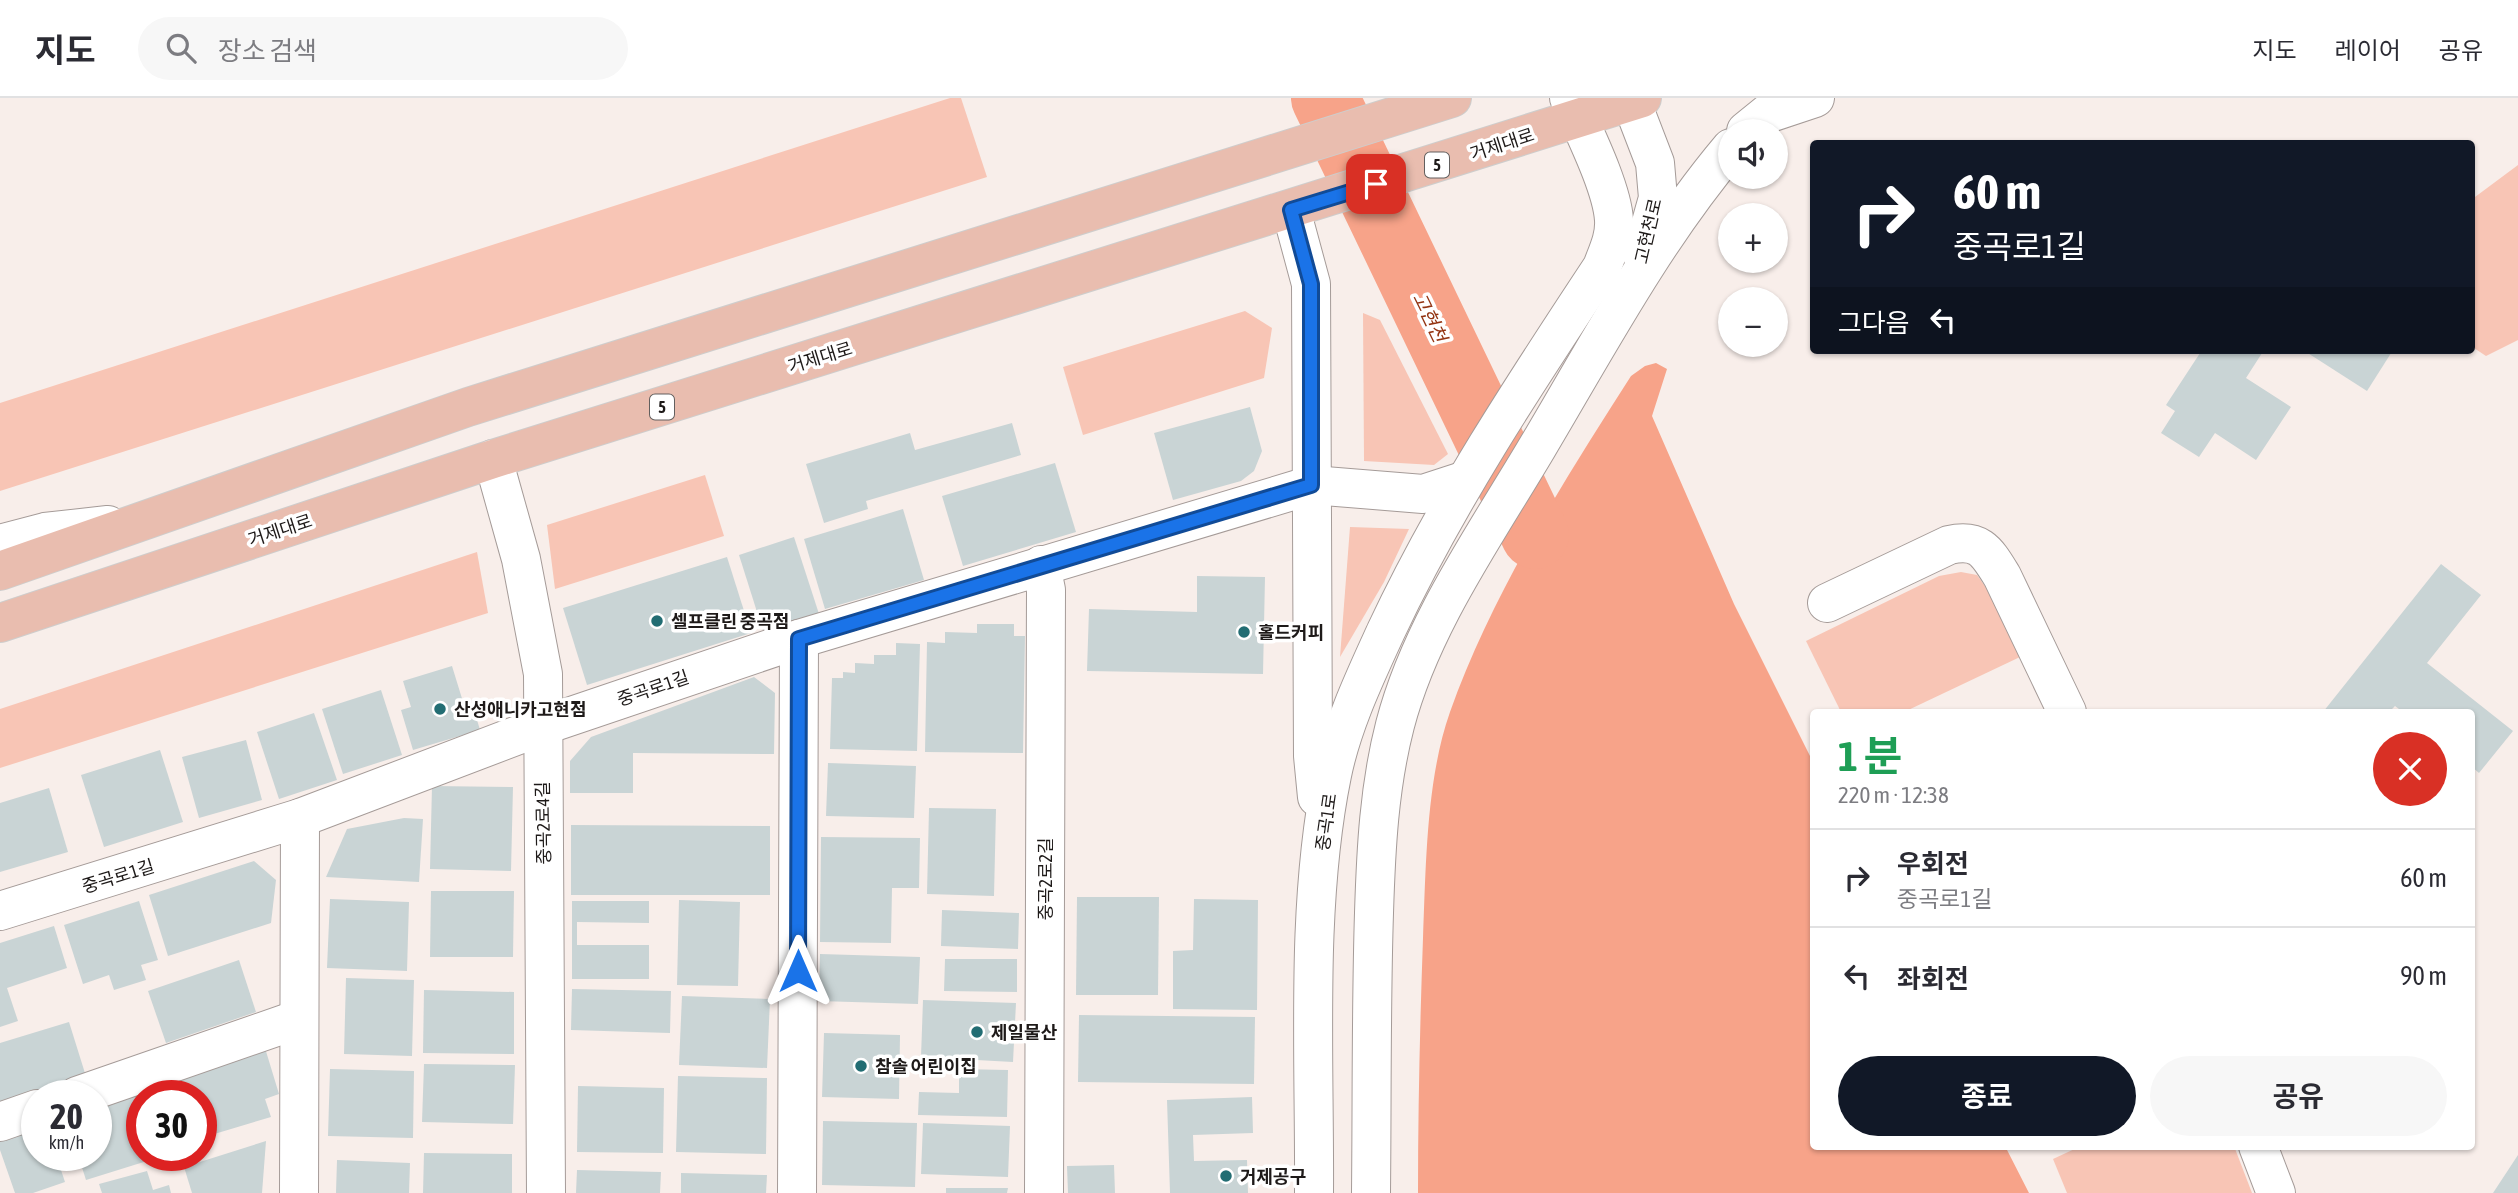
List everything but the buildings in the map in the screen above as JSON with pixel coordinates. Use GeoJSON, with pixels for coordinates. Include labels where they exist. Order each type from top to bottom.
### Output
{"type":"FeatureCollection","features":[{"type":"Feature","properties":{"kind":"main road"},"geometry":{"type":"LineString","coordinates":[[0,571],[468,407],[1452,98]]}},
{"type":"Feature","properties":{"kind":"main road","name":"거제대로"},"geometry":{"type":"LineString","coordinates":[[0,623],[493,459],[1309,205],[1565,116],[1634,99]]}},
{"type":"Feature","properties":{"kind":"street"},"geometry":{"type":"LineString","coordinates":[[1761,119],[1767,114],[1815,98]]}},
{"type":"Feature","properties":{"kind":"street","name":"고현천로"},"geometry":{"type":"LineString","coordinates":[[1634,99],[1655,163],[1658,198],[1635,284]]}},
{"type":"Feature","properties":{"kind":"street","name":"중곡1로"},"geometry":{"type":"LineString","coordinates":[[1314,1193],[1315,989],[1323,844],[1332,774],[1361,686],[1404,593],[1466,481],[1602,267],[1612,241],[1614,218],[1602,178],[1565,116]]}},
{"type":"Feature","properties":{"kind":"street"},"geometry":{"type":"LineString","coordinates":[[1371,1193],[1376,843],[1395,724],[1418,661],[1495,519],[1635,284],[1718,164]]}},
{"type":"Feature","properties":{"kind":"street"},"geometry":{"type":"LineString","coordinates":[[1309,205],[1313,756],[1323,844]]}},
{"type":"Feature","properties":{"kind":"street","name":"중곡2로4길"},"geometry":{"type":"LineString","coordinates":[[493,459],[521,559],[543,674],[546,1193]]}},
{"type":"Feature","properties":{"kind":"street"},"geometry":{"type":"LineString","coordinates":[[1311,485],[1423,494],[1466,481]]}},
{"type":"Feature","properties":{"kind":"street","name":"중곡로1길"},"geometry":{"type":"LineString","coordinates":[[0,911],[300,818],[542,726],[799,639],[1311,485]]}},
{"type":"Feature","properties":{"kind":"street"},"geometry":{"type":"LineString","coordinates":[[0,544],[45,532],[140,522]]}},
{"type":"Feature","properties":{"kind":"street"},"geometry":{"type":"LineString","coordinates":[[1827,603],[1949,545],[1964,542],[1976,544],[2002,576],[2066,709]]}},
{"type":"Feature","properties":{"kind":"street","name":"중곡2로2길"},"geometry":{"type":"LineString","coordinates":[[1041,565],[1046,590],[1044,1193]]}},
{"type":"Feature","properties":{"kind":"street"},"geometry":{"type":"LineString","coordinates":[[797,1193],[799,639]]}},
{"type":"Feature","properties":{"kind":"street"},"geometry":{"type":"LineString","coordinates":[[299,1193],[300,818]]}},
{"type":"Feature","properties":{"kind":"street"},"geometry":{"type":"LineString","coordinates":[[112,1084],[299,1019]]}},
{"type":"Feature","properties":{"kind":"street"},"geometry":{"type":"LineString","coordinates":[[0,1122],[21,1115]]}},
{"type":"Feature","properties":{"kind":"street"},"geometry":{"type":"LineString","coordinates":[[2260,1150],[2276,1193]]}},
{"type":"Feature","properties":{"kind":"shaded area"},"geometry":{"type":"Polygon","coordinates":[[[950,98],[961,98],[987,177],[0,491],[0,403],[950,98]]]}},
{"type":"Feature","properties":{"kind":"shaded area"},"geometry":{"type":"Polygon","coordinates":[[[2518,165],[2518,340],[2486,356],[2475,349],[2475,197],[2518,165]]]}},
{"type":"Feature","properties":{"kind":"shaded area"},"geometry":{"type":"Polygon","coordinates":[[[1245,311],[1272,328],[1264,378],[1083,435],[1063,367],[1245,311]]]}},
{"type":"Feature","properties":{"kind":"shaded area"},"geometry":{"type":"Polygon","coordinates":[[[1363,313],[1380,320],[1448,454],[1434,465],[1364,461],[1363,313]]]}},
{"type":"Feature","properties":{"kind":"shaded area"},"geometry":{"type":"Polygon","coordinates":[[[1656,363],[1667,369],[1652,416],[1734,604],[1810,756],[1810,1150],[2007,1150],[2029,1193],[1418,1193],[1420,1034],[1427,853],[1432,795],[1442,738],[1467,668],[1508,581],[1580,456],[1631,376],[1645,366],[1656,363]]]}},
{"type":"Feature","properties":{"kind":"shaded area"},"geometry":{"type":"Polygon","coordinates":[[[705,475],[724,536],[555,589],[547,525],[705,475]]]}},
{"type":"Feature","properties":{"kind":"shaded area"},"geometry":{"type":"Polygon","coordinates":[[[1350,527],[1409,529],[1384,582],[1340,657],[1350,527]]]}},
{"type":"Feature","properties":{"kind":"shaded area"},"geometry":{"type":"Polygon","coordinates":[[[477,552],[488,613],[0,768],[0,709],[477,552]]]}},
{"type":"Feature","properties":{"kind":"shaded area"},"geometry":{"type":"Polygon","coordinates":[[[1961,572],[1977,575],[1990,593],[2020,657],[1910,709],[1840,709],[1806,641],[1939,576],[1961,572]]]}},
{"type":"Feature","properties":{"kind":"shaded area"},"geometry":{"type":"Polygon","coordinates":[[[2072,1150],[2236,1150],[2252,1193],[2067,1193],[2053,1159],[2072,1150]]]}},
{"type":"Feature","properties":{"kind":"waterway","name":"고현천"},"geometry":{"type":"LineString","coordinates":[[1325,98],[1535,535]]}},
{"type":"Feature","properties":{"kind":"place","name":"셀프클린 중곡점"},"geometry":{"type":"Point","coordinates":[657,621]}},
{"type":"Feature","properties":{"kind":"place","name":"홀드커피"},"geometry":{"type":"Point","coordinates":[1244,632]}},
{"type":"Feature","properties":{"kind":"place","name":"산성애니카고현점"},"geometry":{"type":"Point","coordinates":[440,709]}},
{"type":"Feature","properties":{"kind":"place","name":"제일물산"},"geometry":{"type":"Point","coordinates":[977,1032]}},
{"type":"Feature","properties":{"kind":"place","name":"참솔 어린이집"},"geometry":{"type":"Point","coordinates":[861,1066]}},
{"type":"Feature","properties":{"kind":"place","name":"거제공구"},"geometry":{"type":"Point","coordinates":[1226,1176]}},
{"type":"Feature","properties":{"kind":"route"},"geometry":{"type":"LineString","coordinates":[[798,971],[799,639],[1311,485],[1311,284],[1291,210],[1376,184]]}}]}
